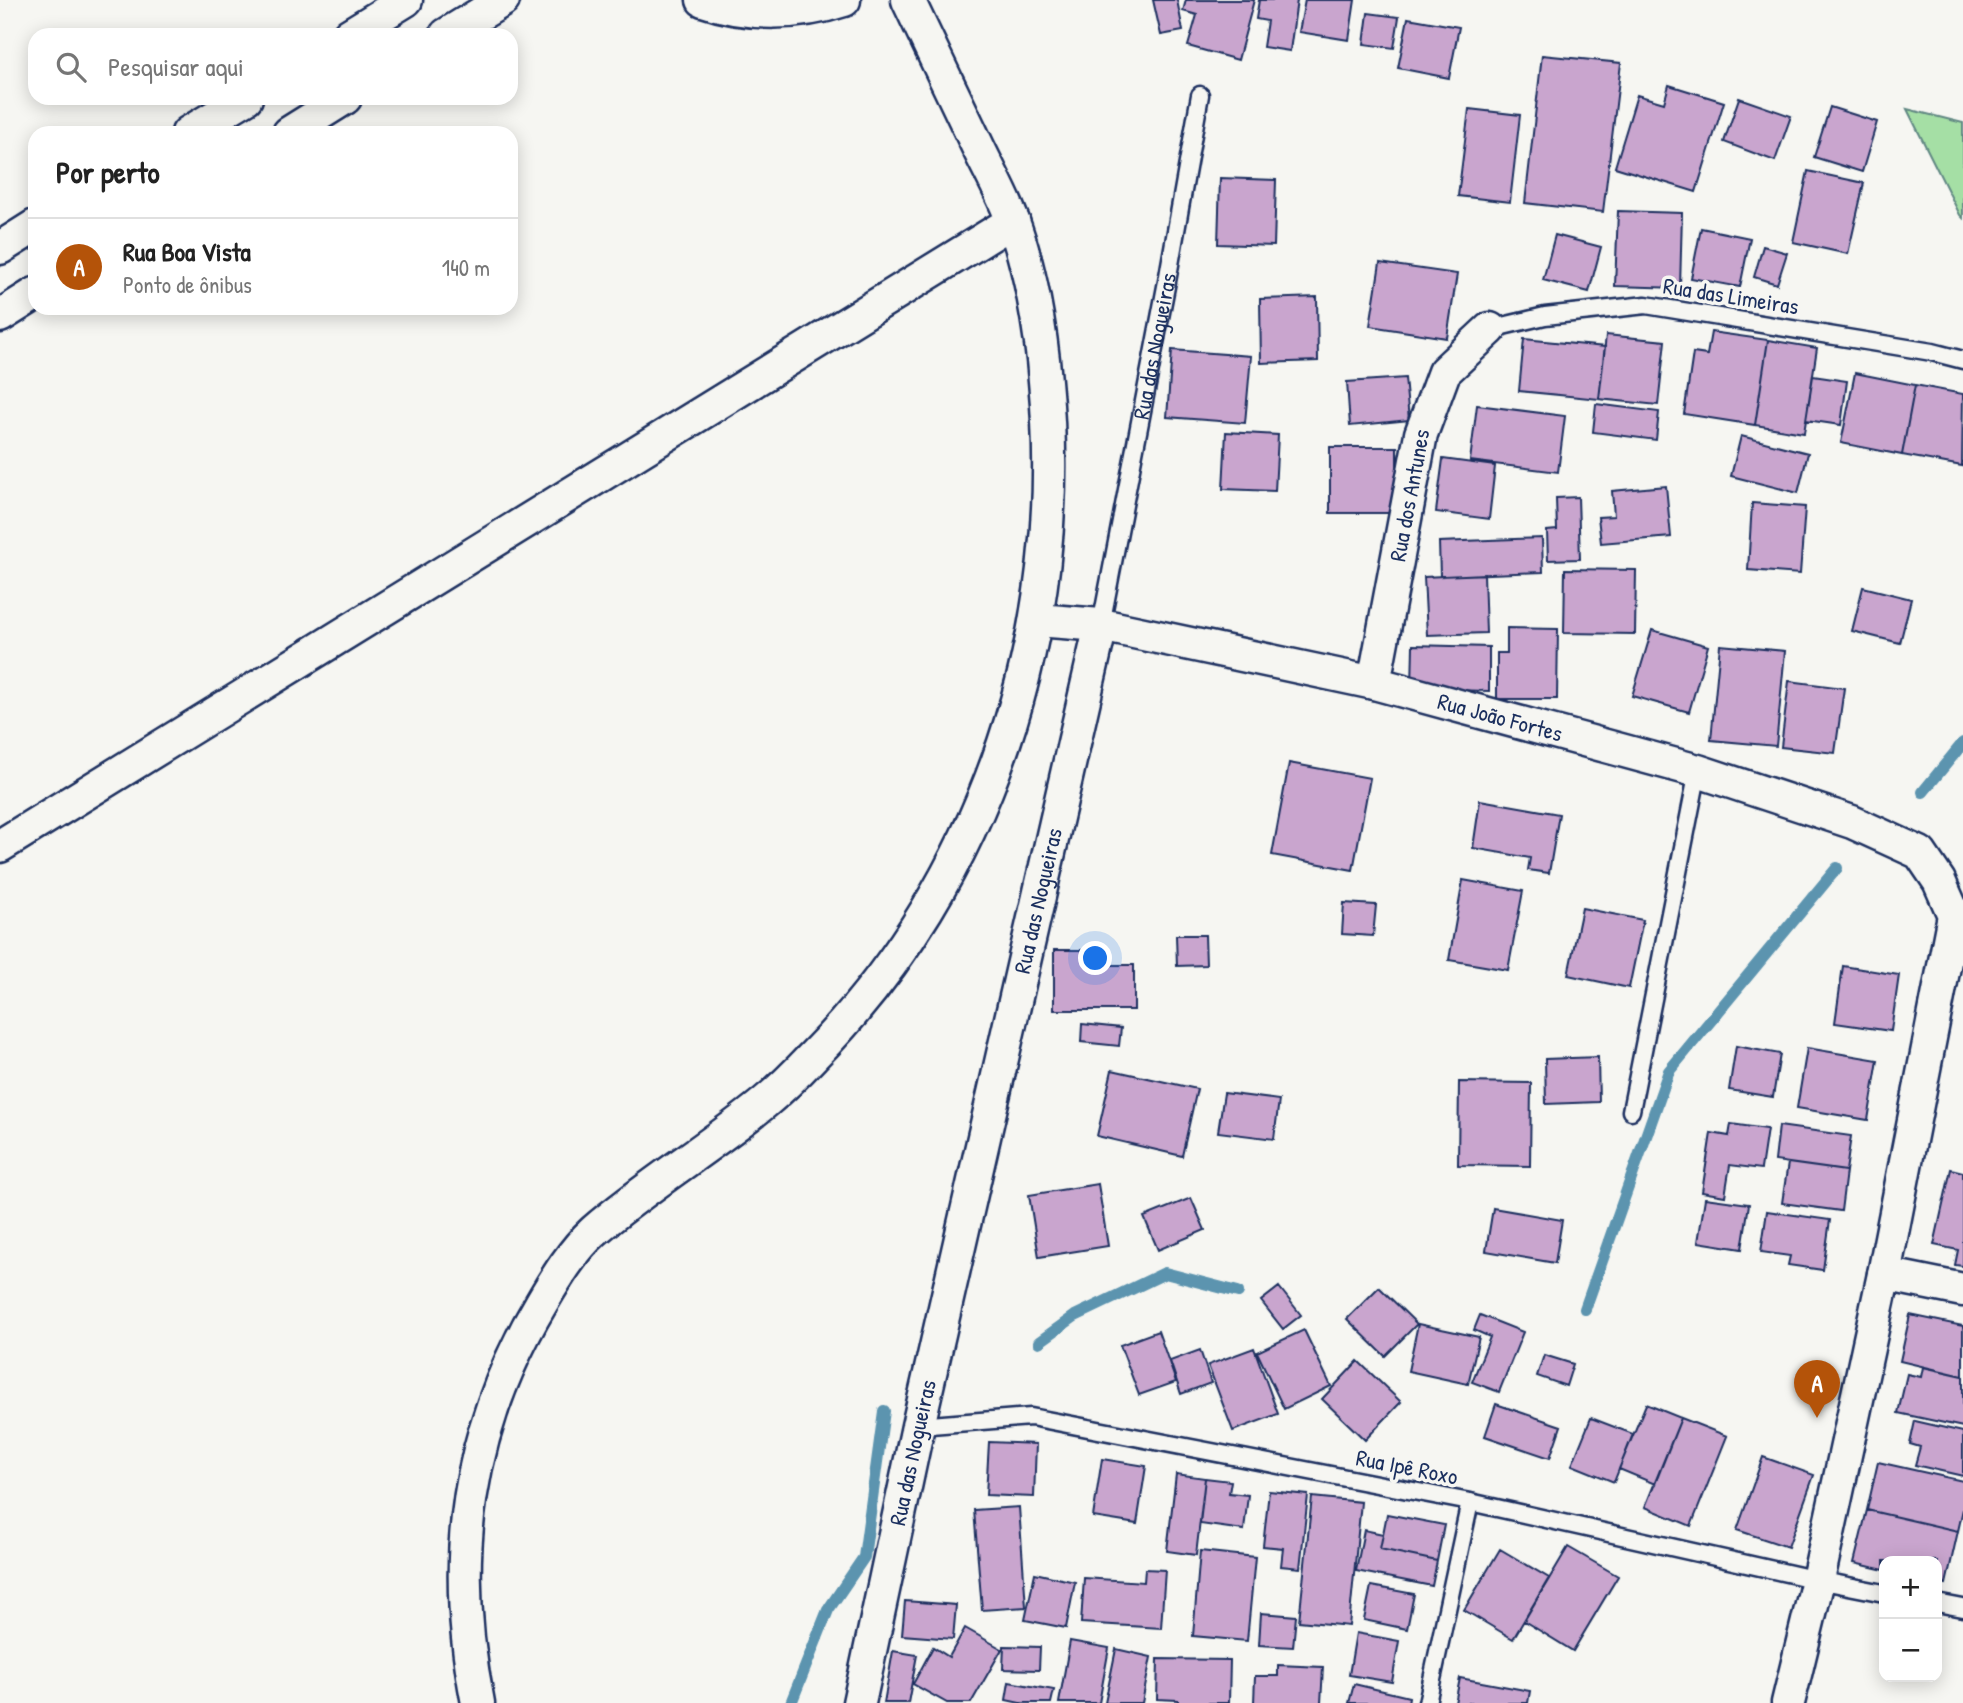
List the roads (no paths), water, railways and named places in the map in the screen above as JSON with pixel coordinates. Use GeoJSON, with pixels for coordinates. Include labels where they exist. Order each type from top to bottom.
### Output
{"type":"FeatureCollection","features":[{"type":"Feature","properties":{"kind":"street"},"geometry":{"type":"LineString","coordinates":[[364,23],[406,0]]}},
{"type":"Feature","properties":{"kind":"street"},"geometry":{"type":"LineString","coordinates":[[457,28],[503,0]]}},
{"type":"Feature","properties":{"kind":"street"},"geometry":{"type":"LineString","coordinates":[[703,0],[752,12],[790,12],[827,6],[844,0]]}},
{"type":"Feature","properties":{"kind":"street"},"geometry":{"type":"LineString","coordinates":[[478,1703],[468,1647],[464,1591],[465,1536],[472,1482],[485,1428],[504,1376],[528,1326],[556,1278],[590,1234],[767,1101],[816,1053],[862,1001],[903,945],[940,887],[972,825],[998,761],[1019,696],[1037,620],[1050,493],[1049,424],[1041,342],[1031,288],[1013,221],[908,0]]}},
{"type":"Feature","properties":{"kind":"street"},"geometry":{"type":"LineString","coordinates":[[200,126],[234,105]]}},
{"type":"Feature","properties":{"kind":"street"},"geometry":{"type":"LineString","coordinates":[[300,126],[334,105]]}},
{"type":"Feature","properties":{"kind":"street"},"geometry":{"type":"LineString","coordinates":[[0,846],[1013,221]]}},
{"type":"Feature","properties":{"kind":"street"},"geometry":{"type":"LineString","coordinates":[[0,248],[28,230]]}},
{"type":"Feature","properties":{"kind":"street"},"geometry":{"type":"LineString","coordinates":[[0,316],[28,298]]}},
{"type":"Feature","properties":{"kind":"street","name":"Rua dos Antunes"},"geometry":{"type":"LineString","coordinates":[[1374,683],[1421,434],[1444,372],[1490,329]]}},
{"type":"Feature","properties":{"kind":"street","name":"Rua João Fortes"},"geometry":{"type":"LineString","coordinates":[[1037,620],[1101,625],[1374,683],[1698,771],[1853,822],[1920,853],[1939,881],[1954,915],[1884,1274],[1818,1580],[1787,1703]]}},
{"type":"Feature","properties":{"kind":"street","name":"Rua das Nogueiras"},"geometry":{"type":"LineString","coordinates":[[859,1703],[918,1426],[1101,625]]}},
{"type":"Feature","properties":{"kind":"street"},"geometry":{"type":"LineString","coordinates":[[1884,1274],[1963,1290]]}},
{"type":"Feature","properties":{"kind":"lane","name":"Rua das Nogueiras"},"geometry":{"type":"LineString","coordinates":[[1101,625],[1200,95]]}},
{"type":"Feature","properties":{"kind":"lane","name":"Rua das Limeiras"},"geometry":{"type":"LineString","coordinates":[[1490,329],[1545,316],[1646,305],[1932,352],[1963,360]]}},
{"type":"Feature","properties":{"kind":"lane"},"geometry":{"type":"LineString","coordinates":[[1631,1111],[1698,771]]}},
{"type":"Feature","properties":{"kind":"lane","name":"Rua Ipê Roxo"},"geometry":{"type":"LineString","coordinates":[[918,1426],[1031,1416],[1470,1502],[1879,1592]]}},
{"type":"Feature","properties":{"kind":"lane"},"geometry":{"type":"LineString","coordinates":[[1427,1703],[1470,1502]]}},
{"type":"Feature","properties":{"kind":"lane"},"geometry":{"type":"LineString","coordinates":[[1942,1604],[1963,1608]]}},
{"type":"Feature","properties":{"kind":"waterway"},"geometry":{"type":"LineString","coordinates":[[1923,792],[1963,743]]}},
{"type":"Feature","properties":{"kind":"waterway"},"geometry":{"type":"LineString","coordinates":[[1585,1309],[1669,1071],[1837,868]]}},
{"type":"Feature","properties":{"kind":"waterway"},"geometry":{"type":"LineString","coordinates":[[1039,1342],[1075,1316],[1165,1273],[1238,1292]]}},
{"type":"Feature","properties":{"kind":"waterway"},"geometry":{"type":"LineString","coordinates":[[791,1703],[828,1610],[864,1557],[884,1411]]}},
{"type":"Feature","properties":{"kind":"place","name":"Rua Boa Vista"},"geometry":{"type":"Point","coordinates":[1817,1418]}}]}
